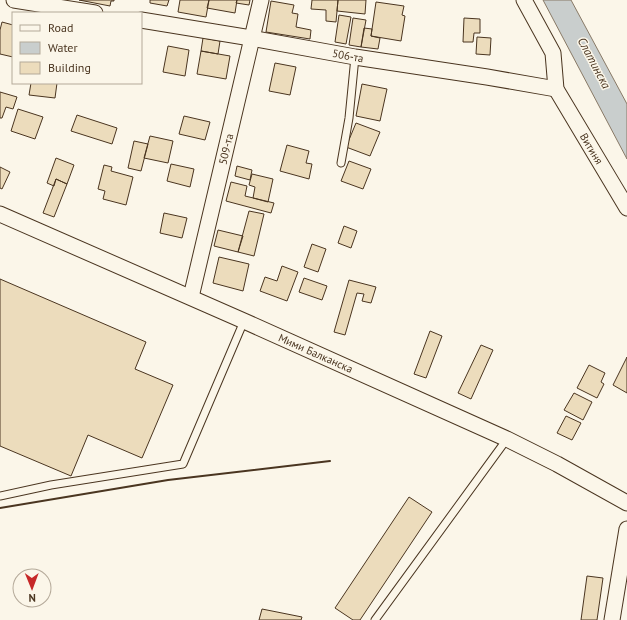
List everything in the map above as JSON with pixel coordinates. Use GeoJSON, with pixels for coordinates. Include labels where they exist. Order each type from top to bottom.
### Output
{"type":"FeatureCollection","features":[{"type":"Feature","properties":{"kind":"street"},"geometry":{"type":"LineString","coordinates":[[14,0],[89,12]]}},
{"type":"Feature","properties":{"kind":"street","name":"509-та"},"geometry":{"type":"LineString","coordinates":[[191,297],[261,0]]}},
{"type":"Feature","properties":{"kind":"street"},"geometry":{"type":"LineString","coordinates":[[524,0],[553,53],[556,89]]}},
{"type":"Feature","properties":{"kind":"street","name":"506-та"},"geometry":{"type":"LineString","coordinates":[[142,20],[355,57],[556,89]]}},
{"type":"Feature","properties":{"kind":"street","name":"Витиня"},"geometry":{"type":"LineString","coordinates":[[556,89],[627,208]]}},
{"type":"Feature","properties":{"kind":"street","name":"Мими Балканска"},"geometry":{"type":"LineString","coordinates":[[0,214],[191,297],[507,439],[557,464],[627,503]]}},
{"type":"Feature","properties":{"kind":"street"},"geometry":{"type":"LineString","coordinates":[[612,620],[627,529]]}},
{"type":"Feature","properties":{"kind":"lane"},"geometry":{"type":"LineString","coordinates":[[341,163],[349,118],[355,57]]}},
{"type":"Feature","properties":{"kind":"lane"},"geometry":{"type":"LineString","coordinates":[[0,496],[51,485],[183,464],[244,321]]}},
{"type":"Feature","properties":{"kind":"lane"},"geometry":{"type":"LineString","coordinates":[[375,620],[507,439]]}},
{"type":"Feature","properties":{"kind":"water","name":"Слатинска"},"geometry":{"type":"Polygon","coordinates":[[[543,0],[571,0],[627,104],[627,159],[543,0]]]}},
{"type":"Feature","properties":{"kind":"building"},"geometry":{"type":"Polygon","coordinates":[[[79,0],[114,1],[111,1],[110,6],[79,0]]]}},
{"type":"Feature","properties":{"kind":"building"},"geometry":{"type":"Polygon","coordinates":[[[150,0],[169,0],[167,6],[150,3],[150,0]]]}},
{"type":"Feature","properties":{"kind":"building"},"geometry":{"type":"Polygon","coordinates":[[[180,0],[209,0],[206,17],[178,12],[180,0]]]}},
{"type":"Feature","properties":{"kind":"building"},"geometry":{"type":"Polygon","coordinates":[[[209,0],[237,0],[235,13],[207,8],[209,0]]]}},
{"type":"Feature","properties":{"kind":"building"},"geometry":{"type":"Polygon","coordinates":[[[237,0],[250,0],[249,5],[236,3],[237,0]]]}},
{"type":"Feature","properties":{"kind":"building"},"geometry":{"type":"Polygon","coordinates":[[[312,0],[338,0],[336,22],[326,21],[326,10],[311,9],[312,0]]]}},
{"type":"Feature","properties":{"kind":"building"},"geometry":{"type":"Polygon","coordinates":[[[338,0],[366,0],[365,14],[337,11],[338,0]]]}},
{"type":"Feature","properties":{"kind":"building"},"geometry":{"type":"Polygon","coordinates":[[[271,1],[294,5],[292,13],[298,14],[296,27],[311,30],[310,39],[266,32],[271,1]]]}},
{"type":"Feature","properties":{"kind":"building"},"geometry":{"type":"Polygon","coordinates":[[[376,2],[404,6],[402,15],[405,16],[401,41],[371,36],[376,2]]]}},
{"type":"Feature","properties":{"kind":"building"},"geometry":{"type":"Polygon","coordinates":[[[339,15],[351,17],[346,44],[335,42],[339,15]]]}},
{"type":"Feature","properties":{"kind":"building"},"geometry":{"type":"Polygon","coordinates":[[[353,18],[366,20],[361,47],[349,45],[353,18]]]}},
{"type":"Feature","properties":{"kind":"building"},"geometry":{"type":"Polygon","coordinates":[[[464,18],[480,19],[480,33],[474,33],[473,42],[463,42],[464,18]]]}},
{"type":"Feature","properties":{"kind":"building"},"geometry":{"type":"Polygon","coordinates":[[[2,22],[12,25],[12,57],[0,54],[0,30],[2,22]]]}},
{"type":"Feature","properties":{"kind":"building"},"geometry":{"type":"Polygon","coordinates":[[[364,28],[372,29],[371,36],[380,38],[378,49],[361,47],[364,28]]]}},
{"type":"Feature","properties":{"kind":"building"},"geometry":{"type":"Polygon","coordinates":[[[477,37],[491,38],[490,55],[476,54],[477,37]]]}},
{"type":"Feature","properties":{"kind":"building"},"geometry":{"type":"Polygon","coordinates":[[[203,38],[220,41],[218,54],[201,51],[203,38]]]}},
{"type":"Feature","properties":{"kind":"building"},"geometry":{"type":"Polygon","coordinates":[[[168,46],[189,50],[185,76],[163,72],[168,46]]]}},
{"type":"Feature","properties":{"kind":"building"},"geometry":{"type":"Polygon","coordinates":[[[201,51],[230,56],[226,79],[197,74],[201,51]]]}},
{"type":"Feature","properties":{"kind":"building"},"geometry":{"type":"Polygon","coordinates":[[[275,63],[296,67],[290,95],[269,91],[275,63]]]}},
{"type":"Feature","properties":{"kind":"building"},"geometry":{"type":"Polygon","coordinates":[[[31,84],[57,84],[55,98],[29,95],[31,84]]]}},
{"type":"Feature","properties":{"kind":"building"},"geometry":{"type":"Polygon","coordinates":[[[362,84],[387,89],[380,121],[356,116],[362,84]]]}},
{"type":"Feature","properties":{"kind":"building"},"geometry":{"type":"Polygon","coordinates":[[[0,92],[17,97],[13,109],[6,107],[2,118],[0,118],[0,92]]]}},
{"type":"Feature","properties":{"kind":"building"},"geometry":{"type":"Polygon","coordinates":[[[18,109],[43,117],[35,139],[11,131],[18,109]]]}},
{"type":"Feature","properties":{"kind":"building"},"geometry":{"type":"Polygon","coordinates":[[[77,115],[117,128],[112,144],[71,131],[77,115]]]}},
{"type":"Feature","properties":{"kind":"building"},"geometry":{"type":"Polygon","coordinates":[[[184,116],[210,122],[205,140],[179,134],[184,116]]]}},
{"type":"Feature","properties":{"kind":"building"},"geometry":{"type":"Polygon","coordinates":[[[356,123],[380,132],[370,156],[346,147],[356,123]]]}},
{"type":"Feature","properties":{"kind":"building"},"geometry":{"type":"Polygon","coordinates":[[[150,136],[173,141],[168,163],[144,158],[150,136]]]}},
{"type":"Feature","properties":{"kind":"building"},"geometry":{"type":"Polygon","coordinates":[[[134,141],[148,144],[141,171],[128,168],[134,141]]]}},
{"type":"Feature","properties":{"kind":"building"},"geometry":{"type":"Polygon","coordinates":[[[287,145],[309,151],[306,163],[312,164],[309,179],[280,171],[287,145]]]}},
{"type":"Feature","properties":{"kind":"building"},"geometry":{"type":"Polygon","coordinates":[[[56,158],[74,165],[67,184],[56,179],[54,186],[47,183],[56,158]]]}},
{"type":"Feature","properties":{"kind":"building"},"geometry":{"type":"Polygon","coordinates":[[[349,161],[371,169],[363,189],[341,181],[349,161]]]}},
{"type":"Feature","properties":{"kind":"building"},"geometry":{"type":"Polygon","coordinates":[[[171,164],[194,169],[190,187],[167,181],[171,164]]]}},
{"type":"Feature","properties":{"kind":"building"},"geometry":{"type":"Polygon","coordinates":[[[104,165],[112,167],[111,171],[133,177],[126,205],[103,199],[105,191],[98,189],[104,165]]]}},
{"type":"Feature","properties":{"kind":"building"},"geometry":{"type":"Polygon","coordinates":[[[237,166],[252,170],[250,180],[235,176],[237,166]]]}},
{"type":"Feature","properties":{"kind":"building"},"geometry":{"type":"Polygon","coordinates":[[[0,167],[10,172],[2,189],[0,188],[0,167]]]}},
{"type":"Feature","properties":{"kind":"building"},"geometry":{"type":"Polygon","coordinates":[[[252,174],[273,179],[268,202],[253,198],[255,187],[249,185],[252,174]]]}},
{"type":"Feature","properties":{"kind":"building"},"geometry":{"type":"Polygon","coordinates":[[[56,179],[67,184],[54,217],[43,213],[56,179]]]}},
{"type":"Feature","properties":{"kind":"building"},"geometry":{"type":"Polygon","coordinates":[[[231,182],[247,186],[245,196],[274,203],[271,213],[226,201],[231,182]]]}},
{"type":"Feature","properties":{"kind":"building"},"geometry":{"type":"Polygon","coordinates":[[[249,211],[264,214],[254,256],[238,252],[249,211]]]}},
{"type":"Feature","properties":{"kind":"building"},"geometry":{"type":"Polygon","coordinates":[[[164,213],[187,218],[182,238],[160,233],[164,213]]]}},
{"type":"Feature","properties":{"kind":"building"},"geometry":{"type":"Polygon","coordinates":[[[344,226],[357,231],[351,248],[338,243],[344,226]]]}},
{"type":"Feature","properties":{"kind":"building"},"geometry":{"type":"Polygon","coordinates":[[[218,230],[243,236],[238,252],[214,246],[218,230]]]}},
{"type":"Feature","properties":{"kind":"building"},"geometry":{"type":"Polygon","coordinates":[[[312,244],[326,249],[318,272],[304,267],[312,244]]]}},
{"type":"Feature","properties":{"kind":"building"},"geometry":{"type":"Polygon","coordinates":[[[219,257],[249,264],[243,291],[213,283],[219,257]]]}},
{"type":"Feature","properties":{"kind":"building"},"geometry":{"type":"Polygon","coordinates":[[[282,266],[298,272],[287,301],[260,291],[265,277],[277,281],[282,266]]]}},
{"type":"Feature","properties":{"kind":"building"},"geometry":{"type":"Polygon","coordinates":[[[304,278],[327,286],[322,300],[299,292],[304,278]]]}},
{"type":"Feature","properties":{"kind":"building"},"geometry":{"type":"Polygon","coordinates":[[[0,279],[146,342],[135,369],[173,385],[142,458],[88,435],[71,476],[0,446],[0,279]]]}},
{"type":"Feature","properties":{"kind":"building"},"geometry":{"type":"Polygon","coordinates":[[[349,280],[376,287],[371,303],[362,301],[364,294],[357,293],[345,335],[334,332],[349,280]]]}},
{"type":"Feature","properties":{"kind":"building"},"geometry":{"type":"Polygon","coordinates":[[[430,331],[442,336],[426,378],[414,374],[430,331]]]}},
{"type":"Feature","properties":{"kind":"building"},"geometry":{"type":"Polygon","coordinates":[[[481,345],[493,350],[471,399],[458,393],[481,345]]]}},
{"type":"Feature","properties":{"kind":"building"},"geometry":{"type":"Polygon","coordinates":[[[627,357],[627,393],[613,385],[627,357]]]}},
{"type":"Feature","properties":{"kind":"building"},"geometry":{"type":"Polygon","coordinates":[[[589,365],[605,373],[601,382],[604,384],[597,398],[577,388],[589,365]]]}},
{"type":"Feature","properties":{"kind":"building"},"geometry":{"type":"Polygon","coordinates":[[[574,393],[592,402],[583,420],[564,410],[574,393]]]}},
{"type":"Feature","properties":{"kind":"building"},"geometry":{"type":"Polygon","coordinates":[[[566,416],[581,423],[572,440],[557,433],[566,416]]]}},
{"type":"Feature","properties":{"kind":"building"},"geometry":{"type":"Polygon","coordinates":[[[409,497],[432,512],[360,620],[353,620],[335,608],[409,497]]]}},
{"type":"Feature","properties":{"kind":"building"},"geometry":{"type":"Polygon","coordinates":[[[587,576],[603,578],[597,620],[581,620],[587,576]]]}},
{"type":"Feature","properties":{"kind":"building"},"geometry":{"type":"Polygon","coordinates":[[[262,609],[302,617],[301,620],[259,620],[262,609]]]}},
{"type":"Feature","properties":{"kind":"wall"},"geometry":{"type":"LineString","coordinates":[[0,508],[168,480],[330,461]]}}]}
